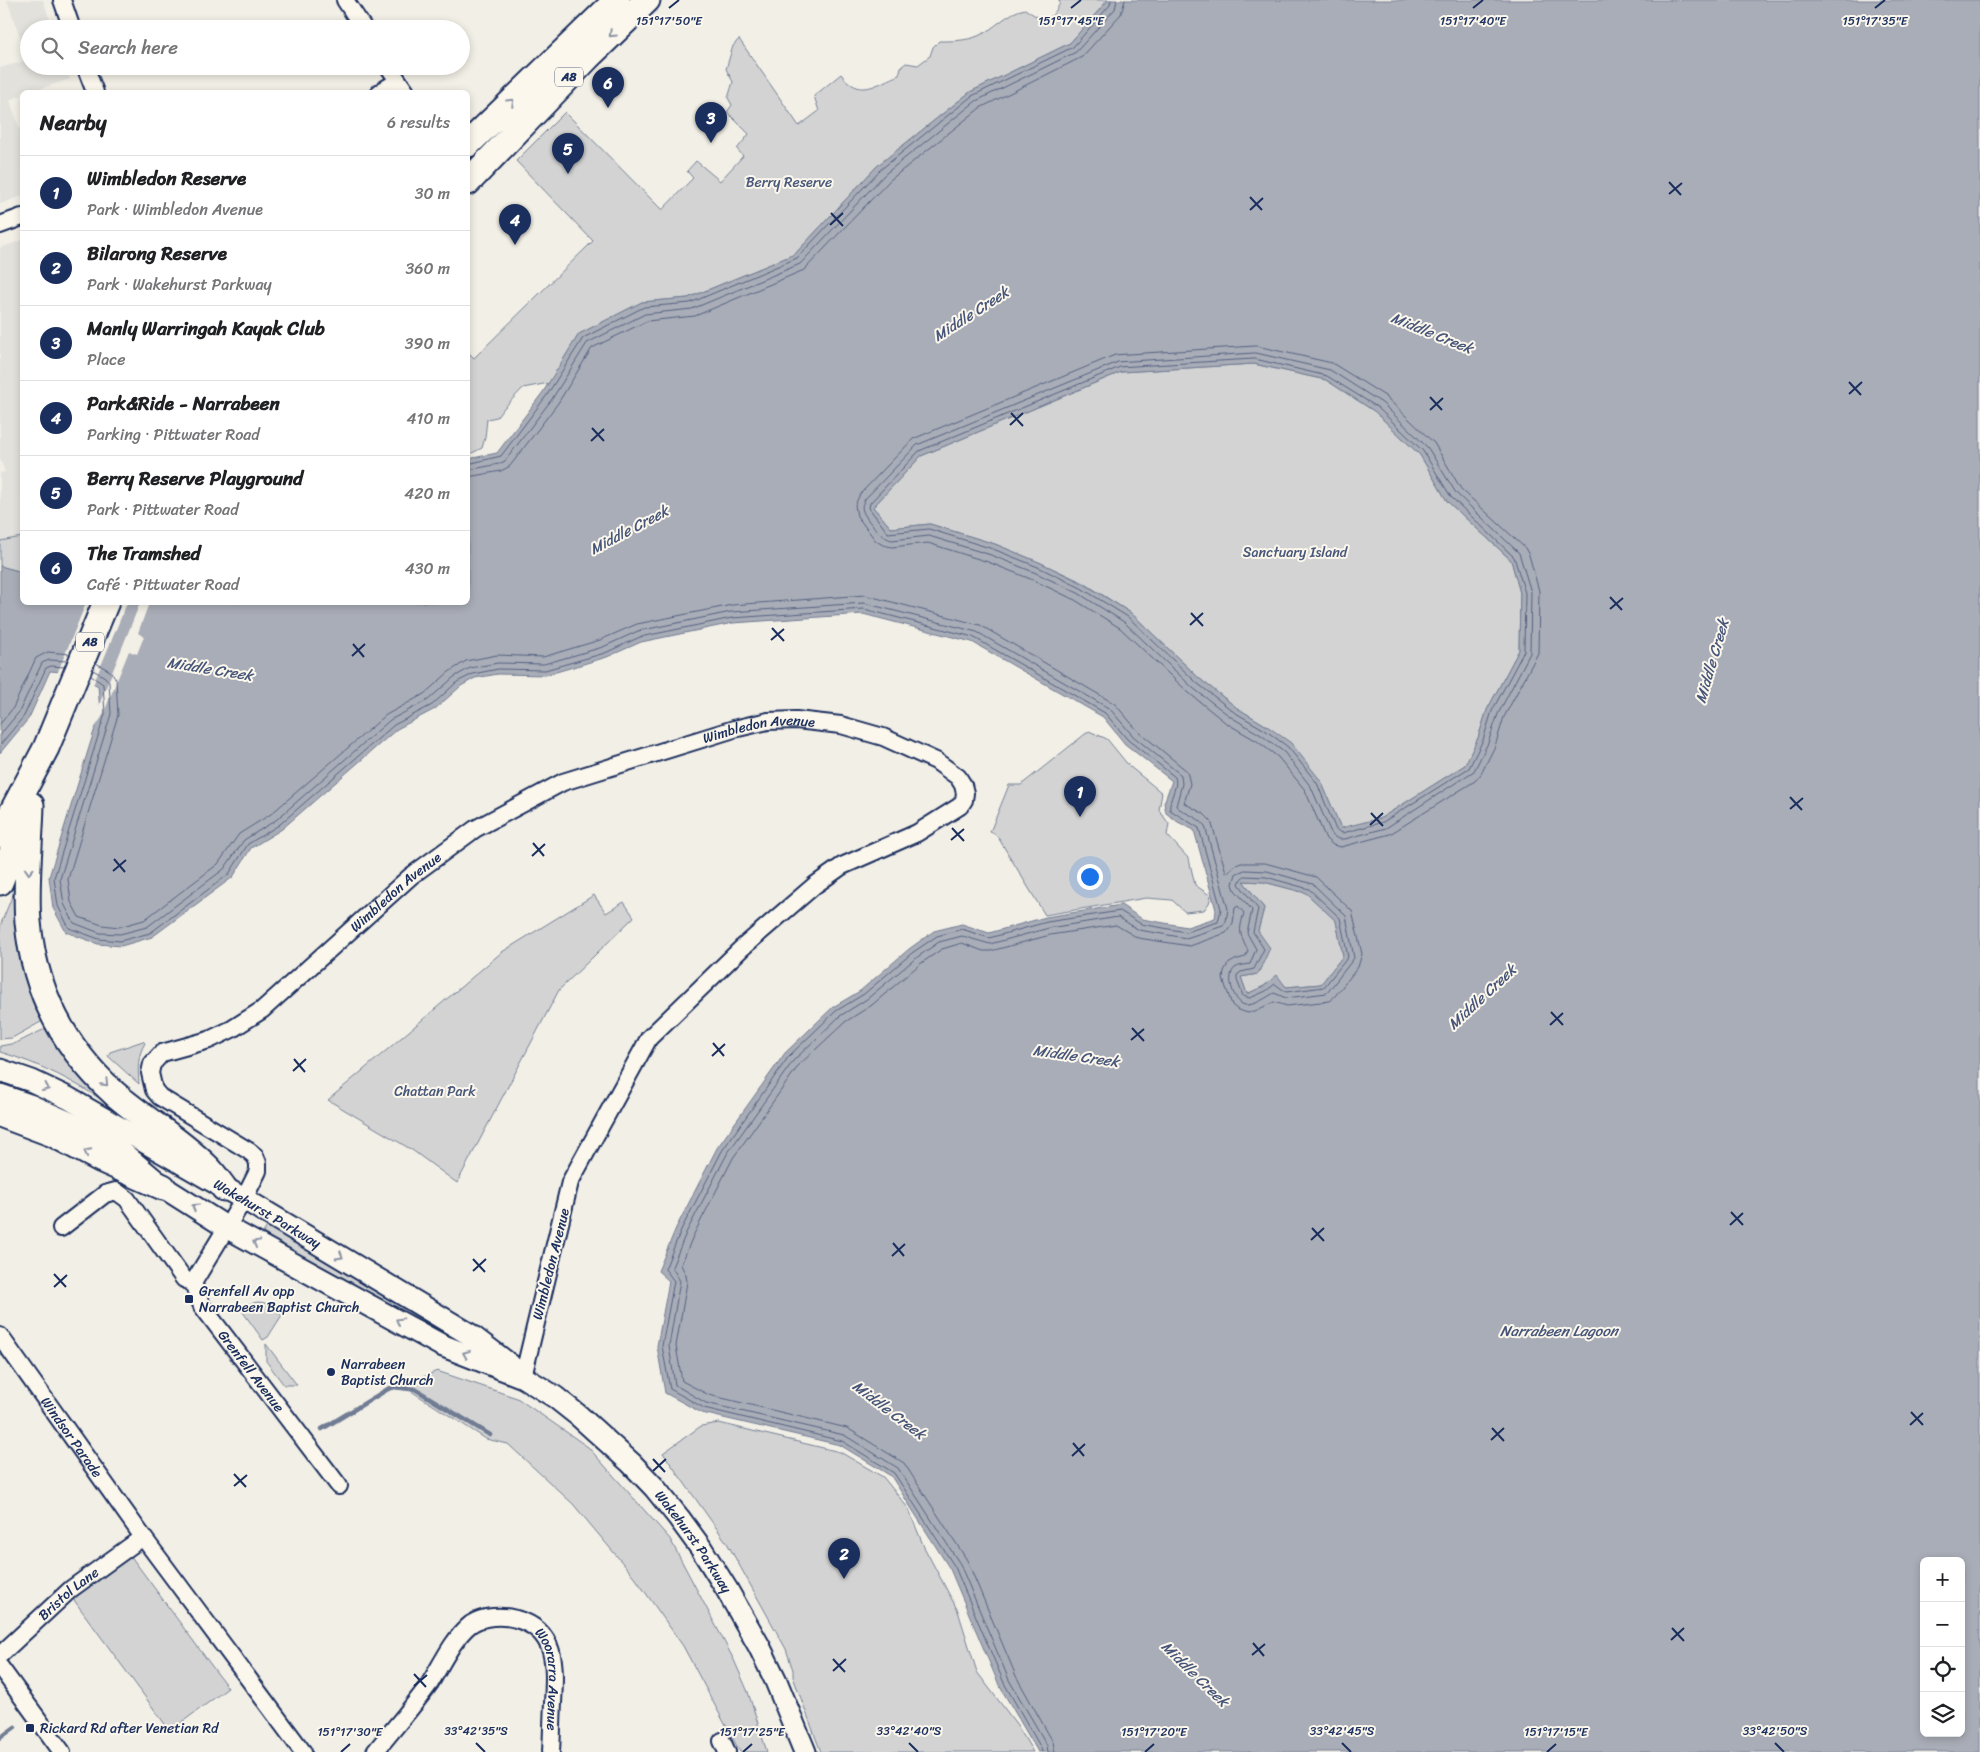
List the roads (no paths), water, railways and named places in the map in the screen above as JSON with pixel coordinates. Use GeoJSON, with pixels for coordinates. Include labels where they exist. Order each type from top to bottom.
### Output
{"type":"FeatureCollection","features":[{"type":"Feature","properties":{"kind":"highway","name":"A8"},"geometry":{"type":"LineString","coordinates":[[470,142],[617,0]]}},
{"type":"Feature","properties":{"kind":"highway","name":"A8"},"geometry":{"type":"LineString","coordinates":[[470,180],[588,57],[646,0]]}},
{"type":"Feature","properties":{"kind":"highway","name":"A8"},"geometry":{"type":"LineString","coordinates":[[0,835],[46,748],[105,605]]}},
{"type":"Feature","properties":{"kind":"highway","name":"A8"},"geometry":{"type":"LineString","coordinates":[[0,882],[31,805],[46,748]]}},
{"type":"Feature","properties":{"kind":"highway"},"geometry":{"type":"LineString","coordinates":[[31,805],[28,921],[32,954],[38,978],[56,1020],[75,1050],[114,1092],[139,1115],[206,1165],[234,1193]]}},
{"type":"Feature","properties":{"kind":"highway"},"geometry":{"type":"LineString","coordinates":[[0,1114],[53,1134],[100,1159],[163,1187]]}},
{"type":"Feature","properties":{"kind":"main road","name":"Wakehurst Parkway"},"geometry":{"type":"LineString","coordinates":[[0,1070],[32,1081],[68,1098],[234,1193],[446,1320],[502,1357],[523,1377]]}},
{"type":"Feature","properties":{"kind":"main road","name":"Wakehurst Parkway"},"geometry":{"type":"LineString","coordinates":[[0,1095],[32,1106],[75,1125],[118,1149],[163,1187],[226,1227],[441,1344],[523,1377],[555,1397],[603,1436],[654,1487],[679,1518],[726,1588],[759,1646],[805,1752]]}},
{"type":"Feature","properties":{"kind":"main road"},"geometry":{"type":"LineString","coordinates":[[441,1344],[446,1320]]}},
{"type":"Feature","properties":{"kind":"street"},"geometry":{"type":"LineString","coordinates":[[62,0],[69,20]]}},
{"type":"Feature","properties":{"kind":"street"},"geometry":{"type":"LineString","coordinates":[[345,0],[358,20]]}},
{"type":"Feature","properties":{"kind":"street"},"geometry":{"type":"LineString","coordinates":[[89,75],[94,90]]}},
{"type":"Feature","properties":{"kind":"street"},"geometry":{"type":"LineString","coordinates":[[389,90],[402,87],[394,75]]}},
{"type":"Feature","properties":{"kind":"street"},"geometry":{"type":"LineString","coordinates":[[0,225],[20,218]]}},
{"type":"Feature","properties":{"kind":"street","name":"Wimbledon Avenue"},"geometry":{"type":"LineString","coordinates":[[193,1283],[226,1227],[234,1193],[258,1171],[258,1163],[255,1156],[160,1097],[154,1090],[151,1080],[152,1064],[162,1053],[209,1040],[232,1029],[262,1010],[411,876],[476,829],[563,782],[734,729],[768,721],[796,720],[841,724],[883,736],[936,761],[958,777],[963,785],[964,800],[960,806],[918,833],[842,866],[815,885],[743,947],[649,1038],[570,1182],[523,1377]]}},
{"type":"Feature","properties":{"kind":"street","name":"Grenfell Avenue"},"geometry":{"type":"LineString","coordinates":[[61,1228],[105,1194],[116,1192],[127,1199],[184,1279],[193,1283],[202,1306],[339,1486]]}},
{"type":"Feature","properties":{"kind":"street","name":"Windsor Parade"},"geometry":{"type":"LineString","coordinates":[[0,1336],[144,1537]]}},
{"type":"Feature","properties":{"kind":"street"},"geometry":{"type":"LineString","coordinates":[[144,1537],[303,1752]]}},
{"type":"Feature","properties":{"kind":"street","name":"Bristol Lane"},"geometry":{"type":"LineString","coordinates":[[0,1655],[71,1589],[144,1537]]}},
{"type":"Feature","properties":{"kind":"street","name":"Woorarra Avenue"},"geometry":{"type":"LineString","coordinates":[[375,1752],[428,1685],[461,1635],[472,1624],[493,1616],[527,1622],[541,1633],[551,1649],[555,1670],[551,1752]]}},
{"type":"Feature","properties":{"kind":"street"},"geometry":{"type":"LineString","coordinates":[[0,1667],[62,1752]]}},
{"type":"Feature","properties":{"kind":"water","name":"Narrabeen Lagoon"},"geometry":{"type":"Polygon","coordinates":[[[1108,0],[1980,0],[1980,1752],[1038,1752],[999,1685],[950,1569],[891,1476],[840,1445],[702,1413],[665,1393],[657,1346],[669,1281],[658,1271],[676,1228],[717,1148],[785,1053],[833,1007],[860,991],[909,949],[934,931],[962,924],[989,933],[1046,917],[1121,905],[1142,919],[1187,927],[1215,918],[1216,910],[1194,830],[1166,813],[1164,803],[1172,781],[1125,744],[1103,717],[972,642],[863,614],[733,623],[641,642],[607,657],[546,675],[498,674],[475,678],[461,686],[435,709],[397,729],[282,829],[251,848],[233,877],[152,937],[121,946],[98,944],[66,932],[53,908],[49,877],[100,712],[98,686],[76,673],[50,671],[29,718],[0,753],[0,566],[20,571],[20,605],[470,605],[470,459],[497,453],[543,392],[579,334],[642,302],[688,298],[795,254],[877,166],[970,92],[1070,43],[1108,0]],[[1254,364],[1121,372],[921,456],[873,507],[891,528],[930,524],[995,544],[1041,563],[1084,584],[1131,613],[1200,679],[1237,708],[1291,743],[1321,781],[1341,828],[1381,818],[1465,765],[1478,738],[1487,710],[1519,650],[1520,593],[1511,560],[1447,501],[1420,455],[1374,411],[1326,380],[1254,364]],[[1243,881],[1264,908],[1258,931],[1270,948],[1258,974],[1241,977],[1247,994],[1264,986],[1277,975],[1286,987],[1321,984],[1343,956],[1336,921],[1306,893],[1264,882],[1243,881]]]}},
{"type":"Feature","properties":{"kind":"waterway"},"geometry":{"type":"LineString","coordinates":[[322,1429],[388,1389],[395,1387],[415,1389],[490,1435]]}},
{"type":"Feature","properties":{"kind":"waterway"},"geometry":{"type":"LineString","coordinates":[[0,1738],[15,1727]]}},
{"type":"Feature","properties":{"kind":"place","name":"The Tramshed"},"geometry":{"type":"Point","coordinates":[608,108]}},
{"type":"Feature","properties":{"kind":"place","name":"Manly Warringah Kayak Club"},"geometry":{"type":"Point","coordinates":[711,143]}},
{"type":"Feature","properties":{"kind":"place","name":"Berry Reserve Playground"},"geometry":{"type":"Point","coordinates":[568,174]}},
{"type":"Feature","properties":{"kind":"place","name":"Park&Ride - Narrabeen"},"geometry":{"type":"Point","coordinates":[515,245]}},
{"type":"Feature","properties":{"kind":"place","name":"Wimbledon Reserve"},"geometry":{"type":"Point","coordinates":[1080,817]}},
{"type":"Feature","properties":{"kind":"place","name":"Grenfell Av opp Narrabeen Baptist Church"},"geometry":{"type":"Point","coordinates":[189,1299]}},
{"type":"Feature","properties":{"kind":"place","name":"Narrabeen Baptist Church"},"geometry":{"type":"Point","coordinates":[331,1372]}},
{"type":"Feature","properties":{"kind":"place","name":"Bilarong Reserve"},"geometry":{"type":"Point","coordinates":[844,1579]}},
{"type":"Feature","properties":{"kind":"place","name":"Rickard Rd after Venetian Rd"},"geometry":{"type":"Point","coordinates":[30,1728]}},
{"type":"Feature","properties":{"kind":"park label","name":"Berry Reserve"},"geometry":{"type":"Point","coordinates":[789,182]}},
{"type":"Feature","properties":{"kind":"park label","name":"Sanctuary Island"},"geometry":{"type":"Point","coordinates":[1295,552]}},
{"type":"Feature","properties":{"kind":"park label","name":"Chattan Park"},"geometry":{"type":"Point","coordinates":[435,1091]}},
{"type":"Feature","properties":{"kind":"water label","name":"Middle Creek"},"geometry":{"type":"Point","coordinates":[971,314]}},
{"type":"Feature","properties":{"kind":"water label","name":"Middle Creek"},"geometry":{"type":"Point","coordinates":[1432,333]}},
{"type":"Feature","properties":{"kind":"water label","name":"Middle Creek"},"geometry":{"type":"Point","coordinates":[629,530]}},
{"type":"Feature","properties":{"kind":"water label","name":"Middle Creek"},"geometry":{"type":"Point","coordinates":[1712,661]}},
{"type":"Feature","properties":{"kind":"water label","name":"Middle Creek"},"geometry":{"type":"Point","coordinates":[210,669]}},
{"type":"Feature","properties":{"kind":"water label","name":"Middle Creek"},"geometry":{"type":"Point","coordinates":[1482,997]}},
{"type":"Feature","properties":{"kind":"water label","name":"Middle Creek"},"geometry":{"type":"Point","coordinates":[1076,1056]}},
{"type":"Feature","properties":{"kind":"water label","name":"Middle Creek"},"geometry":{"type":"Point","coordinates":[889,1410]}},
{"type":"Feature","properties":{"kind":"water label","name":"Middle Creek"},"geometry":{"type":"Point","coordinates":[1195,1674]}}]}
